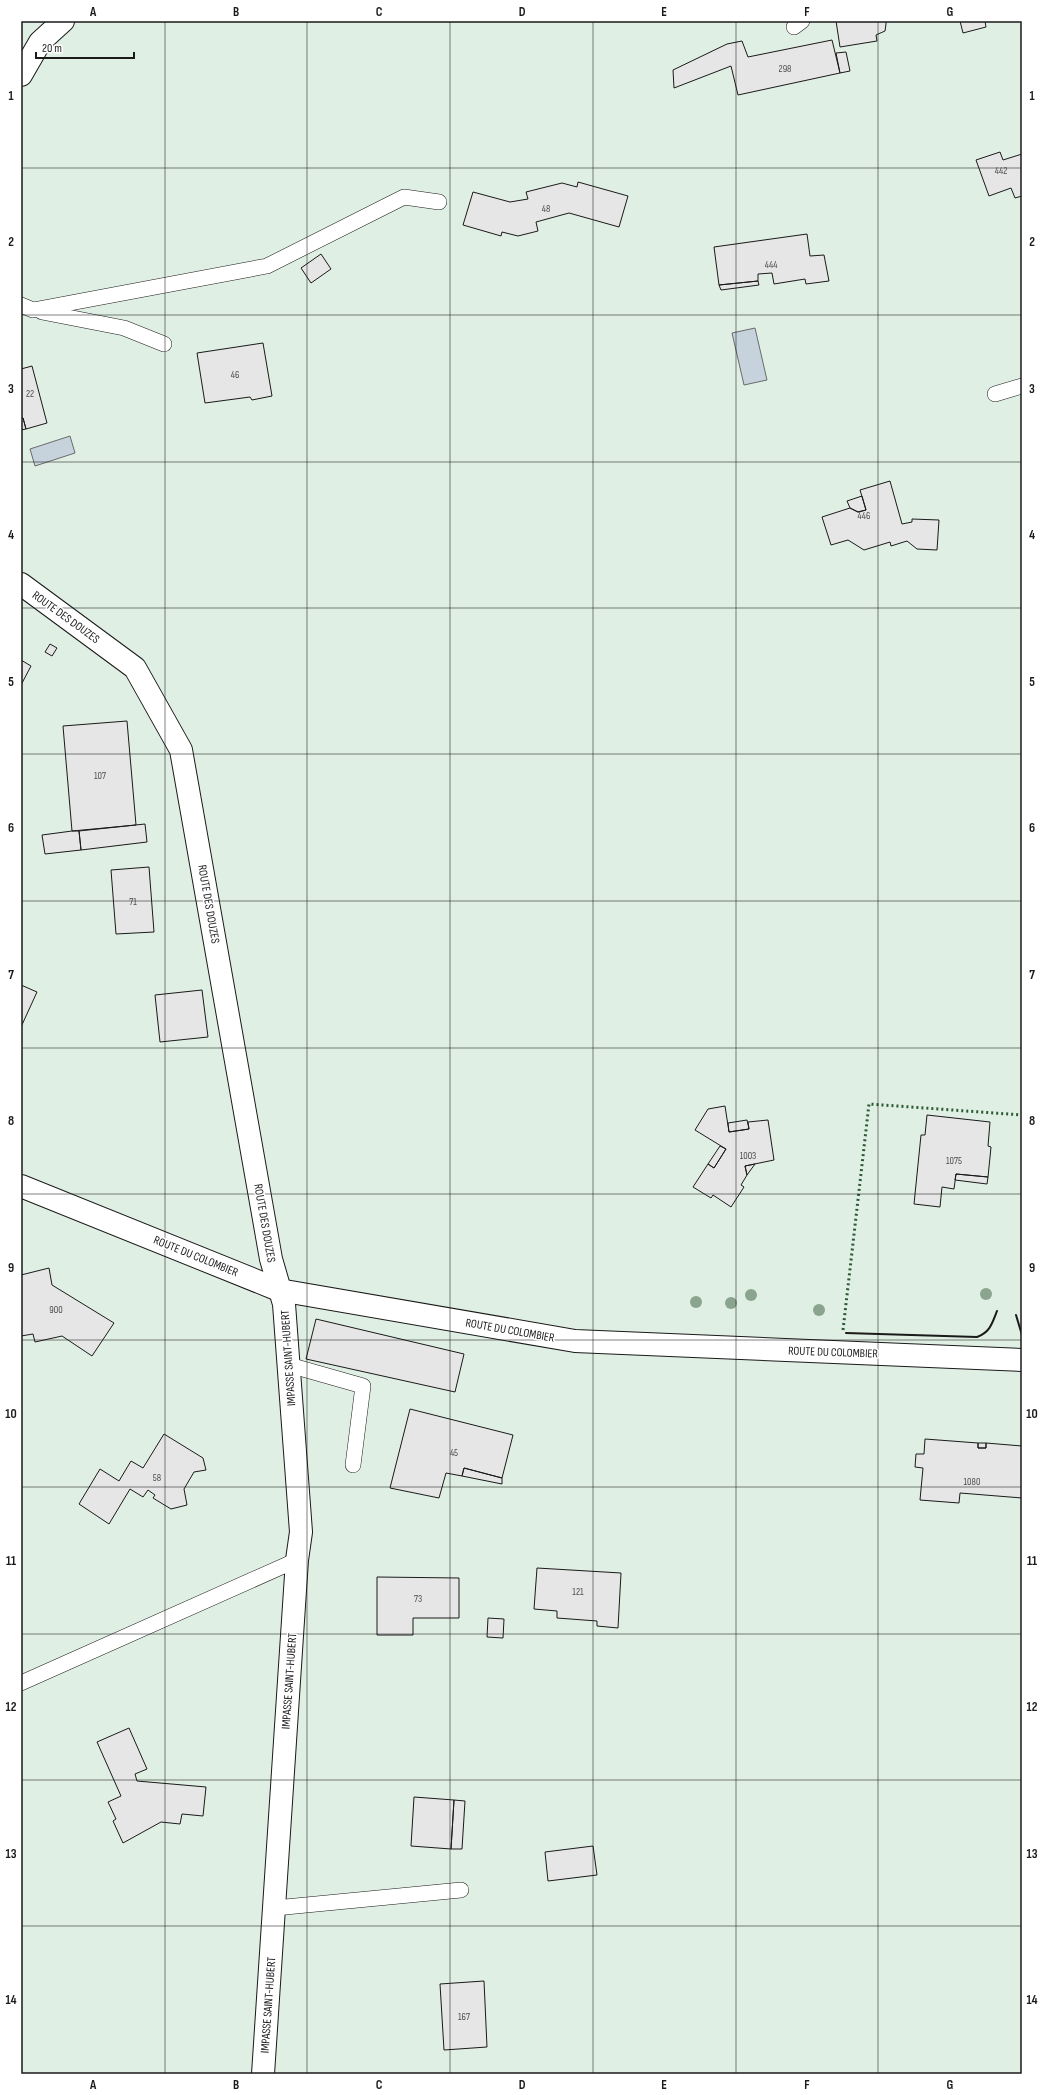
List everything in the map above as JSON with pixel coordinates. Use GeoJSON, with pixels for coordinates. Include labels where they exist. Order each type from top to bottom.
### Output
{"type":"FeatureCollection","features":[{"type":"Feature","properties":{"kind":"street"},"geometry":{"type":"LineString","coordinates":[[21,75],[40,42],[63,21]]}},
{"type":"Feature","properties":{"kind":"street","name":"ROUTE DES DOUZES"},"geometry":{"type":"LineString","coordinates":[[21,584],[135,668],[181,750],[271,1259],[279,1290]]}},
{"type":"Feature","properties":{"kind":"street","name":"ROUTE DU COLOMBIER"},"geometry":{"type":"LineString","coordinates":[[21,1186],[279,1290],[575,1341],[1022,1360]]}},
{"type":"Feature","properties":{"kind":"street","name":"IMPASSE SAINT-HUBERT"},"geometry":{"type":"LineString","coordinates":[[263,2074],[297,1560],[301,1532],[284,1304],[279,1290]]}},
{"type":"Feature","properties":{"kind":"lane"},"geometry":{"type":"LineString","coordinates":[[27,307],[267,266],[404,197],[439,202]]}},
{"type":"Feature","properties":{"kind":"lane"},"geometry":{"type":"LineString","coordinates":[[27,307],[124,328],[164,344]]}},
{"type":"Feature","properties":{"kind":"lane"},"geometry":{"type":"LineString","coordinates":[[995,394],[1022,386]]}},
{"type":"Feature","properties":{"kind":"lane"},"geometry":{"type":"LineString","coordinates":[[289,1365],[363,1386],[353,1465]]}},
{"type":"Feature","properties":{"kind":"lane"},"geometry":{"type":"LineString","coordinates":[[21,1683],[297,1560]]}},
{"type":"Feature","properties":{"kind":"lane"},"geometry":{"type":"LineString","coordinates":[[275,1908],[461,1890]]}},
{"type":"Feature","properties":{"kind":"green space"},"geometry":{"type":"Polygon","coordinates":[[[21,21],[1022,21],[1022,2074],[21,2074],[21,21]]]}},
{"type":"Feature","properties":{"kind":"shaded area"},"geometry":{"type":"Polygon","coordinates":[[[755,328],[767,380],[744,385],[732,333],[755,328]]]}},
{"type":"Feature","properties":{"kind":"shaded area"},"geometry":{"type":"Polygon","coordinates":[[[70,436],[75,453],[35,466],[30,449],[70,436]]]}},
{"type":"Feature","properties":{"kind":"building"},"geometry":{"type":"Polygon","coordinates":[[[836,21],[886,21],[886,24],[885,31],[876,35],[877,41],[840,47],[836,21]]]}},
{"type":"Feature","properties":{"kind":"building"},"geometry":{"type":"Polygon","coordinates":[[[960,21],[985,21],[986,27],[963,33],[960,21]]]}},
{"type":"Feature","properties":{"kind":"building"},"geometry":{"type":"Polygon","coordinates":[[[832,40],[840,73],[738,95],[731,66],[674,88],[673,70],[727,44],[742,41],[748,57],[832,40]]]}},
{"type":"Feature","properties":{"kind":"building"},"geometry":{"type":"Polygon","coordinates":[[[846,52],[850,71],[840,73],[836,53],[846,52]]]}},
{"type":"Feature","properties":{"kind":"building"},"geometry":{"type":"Polygon","coordinates":[[[1000,152],[1003,160],[1022,154],[1022,196],[1015,198],[1011,188],[989,196],[976,160],[1000,152]]]}},
{"type":"Feature","properties":{"kind":"building"},"geometry":{"type":"Polygon","coordinates":[[[578,182],[628,196],[619,227],[569,213],[536,222],[538,231],[518,236],[502,232],[501,236],[463,225],[473,192],[510,202],[528,199],[526,192],[562,183],[577,187],[578,182]]]}},
{"type":"Feature","properties":{"kind":"building"},"geometry":{"type":"Polygon","coordinates":[[[807,234],[810,256],[824,255],[829,281],[806,284],[805,279],[774,284],[772,273],[758,274],[758,281],[719,285],[714,247],[807,234]]]}},
{"type":"Feature","properties":{"kind":"building"},"geometry":{"type":"Polygon","coordinates":[[[321,254],[331,269],[311,283],[301,268],[321,254]]]}},
{"type":"Feature","properties":{"kind":"building"},"geometry":{"type":"Polygon","coordinates":[[[758,281],[759,285],[721,290],[719,285],[758,281]]]}},
{"type":"Feature","properties":{"kind":"building"},"geometry":{"type":"Polygon","coordinates":[[[263,343],[272,396],[252,400],[250,397],[205,403],[197,353],[263,343]]]}},
{"type":"Feature","properties":{"kind":"building"},"geometry":{"type":"Polygon","coordinates":[[[32,366],[47,423],[26,429],[23,418],[21,418],[21,369],[32,366]]]}},
{"type":"Feature","properties":{"kind":"building"},"geometry":{"type":"Polygon","coordinates":[[[21,418],[23,418],[26,429],[21,430],[21,418]]]}},
{"type":"Feature","properties":{"kind":"building"},"geometry":{"type":"Polygon","coordinates":[[[890,481],[902,524],[912,522],[912,519],[939,520],[937,550],[917,549],[907,541],[891,546],[890,542],[864,550],[848,540],[831,545],[822,517],[850,508],[858,512],[866,510],[860,490],[890,481]]]}},
{"type":"Feature","properties":{"kind":"building"},"geometry":{"type":"Polygon","coordinates":[[[862,496],[866,510],[858,512],[850,508],[847,501],[862,496]]]}},
{"type":"Feature","properties":{"kind":"building"},"geometry":{"type":"Polygon","coordinates":[[[50,644],[57,648],[52,656],[45,652],[50,644]]]}},
{"type":"Feature","properties":{"kind":"building"},"geometry":{"type":"Polygon","coordinates":[[[21,660],[31,666],[21,685],[21,660]]]}},
{"type":"Feature","properties":{"kind":"building"},"geometry":{"type":"Polygon","coordinates":[[[127,721],[136,825],[72,831],[63,726],[127,721]]]}},
{"type":"Feature","properties":{"kind":"building"},"geometry":{"type":"Polygon","coordinates":[[[145,824],[147,842],[81,850],[79,831],[145,824]]]}},
{"type":"Feature","properties":{"kind":"building"},"geometry":{"type":"Polygon","coordinates":[[[79,831],[81,850],[45,854],[42,835],[79,831]]]}},
{"type":"Feature","properties":{"kind":"building"},"geometry":{"type":"Polygon","coordinates":[[[149,867],[154,932],[116,934],[111,870],[149,867]]]}},
{"type":"Feature","properties":{"kind":"building"},"geometry":{"type":"Polygon","coordinates":[[[21,985],[37,992],[21,1027],[21,985]]]}},
{"type":"Feature","properties":{"kind":"building"},"geometry":{"type":"Polygon","coordinates":[[[202,990],[208,1037],[160,1042],[155,995],[202,990]]]}},
{"type":"Feature","properties":{"kind":"building"},"geometry":{"type":"Polygon","coordinates":[[[725,1106],[729,1132],[749,1129],[748,1122],[768,1120],[774,1160],[745,1166],[747,1175],[741,1185],[744,1187],[731,1207],[713,1195],[711,1198],[693,1187],[708,1164],[714,1168],[726,1149],[695,1130],[708,1109],[725,1106]]]}},
{"type":"Feature","properties":{"kind":"building"},"geometry":{"type":"Polygon","coordinates":[[[927,1115],[990,1122],[988,1146],[991,1147],[988,1177],[956,1174],[954,1189],[942,1187],[940,1207],[914,1204],[921,1135],[925,1135],[927,1115]]]}},
{"type":"Feature","properties":{"kind":"building"},"geometry":{"type":"Polygon","coordinates":[[[747,1120],[749,1129],[729,1132],[728,1123],[747,1120]]]}},
{"type":"Feature","properties":{"kind":"building"},"geometry":{"type":"Polygon","coordinates":[[[720,1146],[726,1149],[714,1168],[708,1164],[720,1146]]]}},
{"type":"Feature","properties":{"kind":"building"},"geometry":{"type":"Polygon","coordinates":[[[755,1164],[747,1175],[745,1166],[755,1164]]]}},
{"type":"Feature","properties":{"kind":"building"},"geometry":{"type":"Polygon","coordinates":[[[956,1174],[988,1177],[987,1184],[955,1180],[956,1174]]]}},
{"type":"Feature","properties":{"kind":"building"},"geometry":{"type":"Polygon","coordinates":[[[49,1268],[52,1285],[114,1323],[92,1356],[62,1336],[35,1342],[33,1334],[21,1336],[21,1275],[49,1268]]]}},
{"type":"Feature","properties":{"kind":"building"},"geometry":{"type":"Polygon","coordinates":[[[316,1319],[464,1354],[455,1392],[306,1359],[316,1319]]]}},
{"type":"Feature","properties":{"kind":"building"},"geometry":{"type":"Polygon","coordinates":[[[410,1409],[513,1435],[502,1478],[464,1468],[462,1476],[446,1473],[439,1498],[390,1488],[410,1409]]]}},
{"type":"Feature","properties":{"kind":"building"},"geometry":{"type":"Polygon","coordinates":[[[164,1434],[203,1458],[206,1470],[194,1472],[184,1489],[187,1505],[171,1509],[153,1498],[155,1495],[148,1490],[143,1497],[130,1489],[109,1524],[79,1504],[100,1469],[119,1481],[131,1461],[143,1468],[164,1434]]]}},
{"type":"Feature","properties":{"kind":"building"},"geometry":{"type":"Polygon","coordinates":[[[925,1439],[978,1443],[978,1448],[986,1448],[986,1443],[1022,1446],[1022,1498],[960,1493],[959,1503],[920,1500],[923,1468],[915,1467],[916,1454],[924,1454],[925,1439]]]}},
{"type":"Feature","properties":{"kind":"building"},"geometry":{"type":"Polygon","coordinates":[[[978,1443],[986,1443],[986,1448],[978,1448],[978,1443]]]}},
{"type":"Feature","properties":{"kind":"building"},"geometry":{"type":"Polygon","coordinates":[[[464,1468],[502,1478],[502,1484],[462,1476],[464,1468]]]}},
{"type":"Feature","properties":{"kind":"building"},"geometry":{"type":"Polygon","coordinates":[[[537,1568],[621,1573],[618,1628],[597,1626],[597,1621],[557,1618],[557,1611],[534,1609],[537,1568]]]}},
{"type":"Feature","properties":{"kind":"building"},"geometry":{"type":"Polygon","coordinates":[[[377,1577],[459,1578],[459,1618],[413,1618],[413,1635],[377,1635],[377,1577]]]}},
{"type":"Feature","properties":{"kind":"building"},"geometry":{"type":"Polygon","coordinates":[[[488,1618],[504,1619],[503,1638],[487,1637],[488,1618]]]}},
{"type":"Feature","properties":{"kind":"building"},"geometry":{"type":"Polygon","coordinates":[[[129,1728],[147,1769],[135,1774],[137,1781],[206,1787],[203,1816],[182,1814],[180,1824],[161,1822],[123,1843],[113,1821],[116,1819],[108,1802],[121,1796],[97,1742],[129,1728]]]}},
{"type":"Feature","properties":{"kind":"building"},"geometry":{"type":"Polygon","coordinates":[[[414,1797],[454,1800],[451,1849],[411,1846],[414,1797]]]}},
{"type":"Feature","properties":{"kind":"building"},"geometry":{"type":"Polygon","coordinates":[[[454,1800],[465,1801],[462,1849],[451,1849],[454,1800]]]}},
{"type":"Feature","properties":{"kind":"building"},"geometry":{"type":"Polygon","coordinates":[[[593,1846],[597,1875],[548,1881],[545,1852],[593,1846]]]}},
{"type":"Feature","properties":{"kind":"building"},"geometry":{"type":"Polygon","coordinates":[[[484,1981],[487,2047],[444,2050],[440,1984],[484,1981]]]}},
{"type":"Feature","properties":{"kind":"hedge"},"geometry":{"type":"LineString","coordinates":[[843,1330],[869,1104],[1022,1115]]}},
{"type":"Feature","properties":{"kind":"wall"},"geometry":{"type":"LineString","coordinates":[[846,1333],[977,1337],[988,1330],[997,1311]]}},
{"type":"Feature","properties":{"kind":"wall"},"geometry":{"type":"LineString","coordinates":[[1016,1315],[1022,1335]]}}]}
